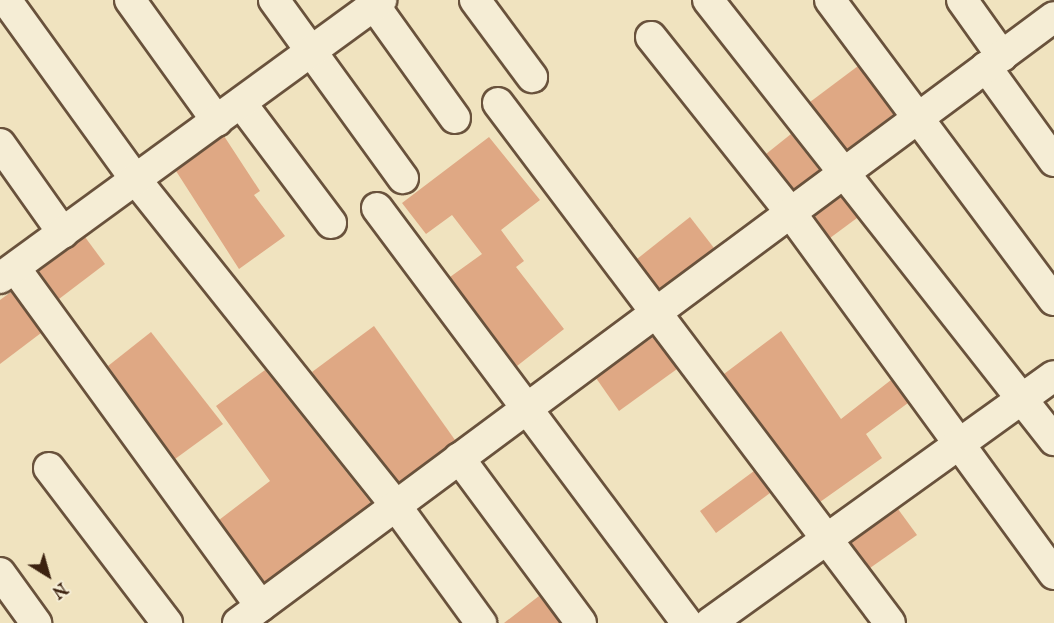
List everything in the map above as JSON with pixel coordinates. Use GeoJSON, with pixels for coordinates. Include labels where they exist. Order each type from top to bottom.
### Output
{"type":"FeatureCollection","features":[{"type":"Feature","properties":{"kind":"street"},"geometry":{"type":"LineString","coordinates":[[6,0],[136,180],[396,506],[481,623]]}},
{"type":"Feature","properties":{"kind":"street"},"geometry":{"type":"LineString","coordinates":[[130,0],[217,121]]}},
{"type":"Feature","properties":{"kind":"street"},"geometry":{"type":"LineString","coordinates":[[274,0],[403,178]]}},
{"type":"Feature","properties":{"kind":"street"},"geometry":{"type":"LineString","coordinates":[[475,0],[532,77]]}},
{"type":"Feature","properties":{"kind":"street"},"geometry":{"type":"LineString","coordinates":[[708,0],[1025,397],[1054,440]]}},
{"type":"Feature","properties":{"kind":"street"},"geometry":{"type":"LineString","coordinates":[[830,0],[1054,300]]}},
{"type":"Feature","properties":{"kind":"street"},"geometry":{"type":"LineString","coordinates":[[962,0],[994,61],[1054,161]]}},
{"type":"Feature","properties":{"kind":"street"},"geometry":{"type":"LineString","coordinates":[[455,118],[379,1],[7,273],[262,613],[459,458],[994,61],[1050,26]]}},
{"type":"Feature","properties":{"kind":"street"},"geometry":{"type":"LineString","coordinates":[[651,37],[790,213],[961,442],[1054,574]]}},
{"type":"Feature","properties":{"kind":"street"},"geometry":{"type":"LineString","coordinates":[[241,103],[331,223]]}},
{"type":"Feature","properties":{"kind":"street"},"geometry":{"type":"LineString","coordinates":[[498,104],[890,623]]}},
{"type":"Feature","properties":{"kind":"street"},"geometry":{"type":"LineString","coordinates":[[0,144],[63,233]]}},
{"type":"Feature","properties":{"kind":"street"},"geometry":{"type":"LineString","coordinates":[[377,208],[524,410],[687,623]]}},
{"type":"Feature","properties":{"kind":"street"},"geometry":{"type":"LineString","coordinates":[[710,623],[1054,376]]}},
{"type":"Feature","properties":{"kind":"street"},"geometry":{"type":"LineString","coordinates":[[459,458],[581,623]]}},
{"type":"Feature","properties":{"kind":"street"},"geometry":{"type":"LineString","coordinates":[[49,468],[166,623]]}},
{"type":"Feature","properties":{"kind":"street"},"geometry":{"type":"LineString","coordinates":[[0,573],[36,623]]}},
{"type":"Feature","properties":{"kind":"building"},"geometry":{"type":"Polygon","coordinates":[[[858,66],[894,114],[847,149],[810,102],[858,66]]]}},
{"type":"Feature","properties":{"kind":"building"},"geometry":{"type":"Polygon","coordinates":[[[791,134],[819,170],[794,189],[766,154],[791,134]]]}},
{"type":"Feature","properties":{"kind":"building"},"geometry":{"type":"Polygon","coordinates":[[[224,136],[260,191],[254,195],[285,236],[239,269],[176,171],[224,136]]]}},
{"type":"Feature","properties":{"kind":"building"},"geometry":{"type":"Polygon","coordinates":[[[489,137],[540,200],[501,230],[524,261],[516,267],[564,329],[517,366],[450,277],[482,254],[452,215],[426,234],[402,203],[489,137]]]}},
{"type":"Feature","properties":{"kind":"building"},"geometry":{"type":"Polygon","coordinates":[[[841,197],[857,218],[830,238],[815,216],[841,197]]]}},
{"type":"Feature","properties":{"kind":"building"},"geometry":{"type":"Polygon","coordinates":[[[690,217],[714,248],[659,289],[637,259],[690,217]]]}},
{"type":"Feature","properties":{"kind":"building"},"geometry":{"type":"Polygon","coordinates":[[[85,237],[105,264],[59,299],[39,271],[85,237]]]}},
{"type":"Feature","properties":{"kind":"building"},"geometry":{"type":"Polygon","coordinates":[[[11,292],[41,333],[0,364],[0,300],[11,292]]]}},
{"type":"Feature","properties":{"kind":"building"},"geometry":{"type":"Polygon","coordinates":[[[374,326],[455,440],[399,482],[312,372],[374,326]]]}},
{"type":"Feature","properties":{"kind":"building"},"geometry":{"type":"Polygon","coordinates":[[[781,331],[841,419],[891,380],[908,403],[866,434],[882,458],[820,502],[724,374],[781,331]]]}},
{"type":"Feature","properties":{"kind":"building"},"geometry":{"type":"Polygon","coordinates":[[[151,332],[223,424],[175,459],[108,366],[151,332]]]}},
{"type":"Feature","properties":{"kind":"building"},"geometry":{"type":"Polygon","coordinates":[[[653,337],[677,369],[619,411],[596,378],[653,337]]]}},
{"type":"Feature","properties":{"kind":"building"},"geometry":{"type":"Polygon","coordinates":[[[265,370],[371,503],[265,582],[219,520],[270,481],[216,406],[265,370]]]}},
{"type":"Feature","properties":{"kind":"building"},"geometry":{"type":"Polygon","coordinates":[[[754,471],[770,493],[716,533],[700,511],[754,471]]]}},
{"type":"Feature","properties":{"kind":"building"},"geometry":{"type":"Polygon","coordinates":[[[898,509],[917,535],[870,568],[851,543],[898,509]]]}},
{"type":"Feature","properties":{"kind":"building"},"geometry":{"type":"Polygon","coordinates":[[[539,596],[560,623],[504,623],[539,596]]]}}]}
